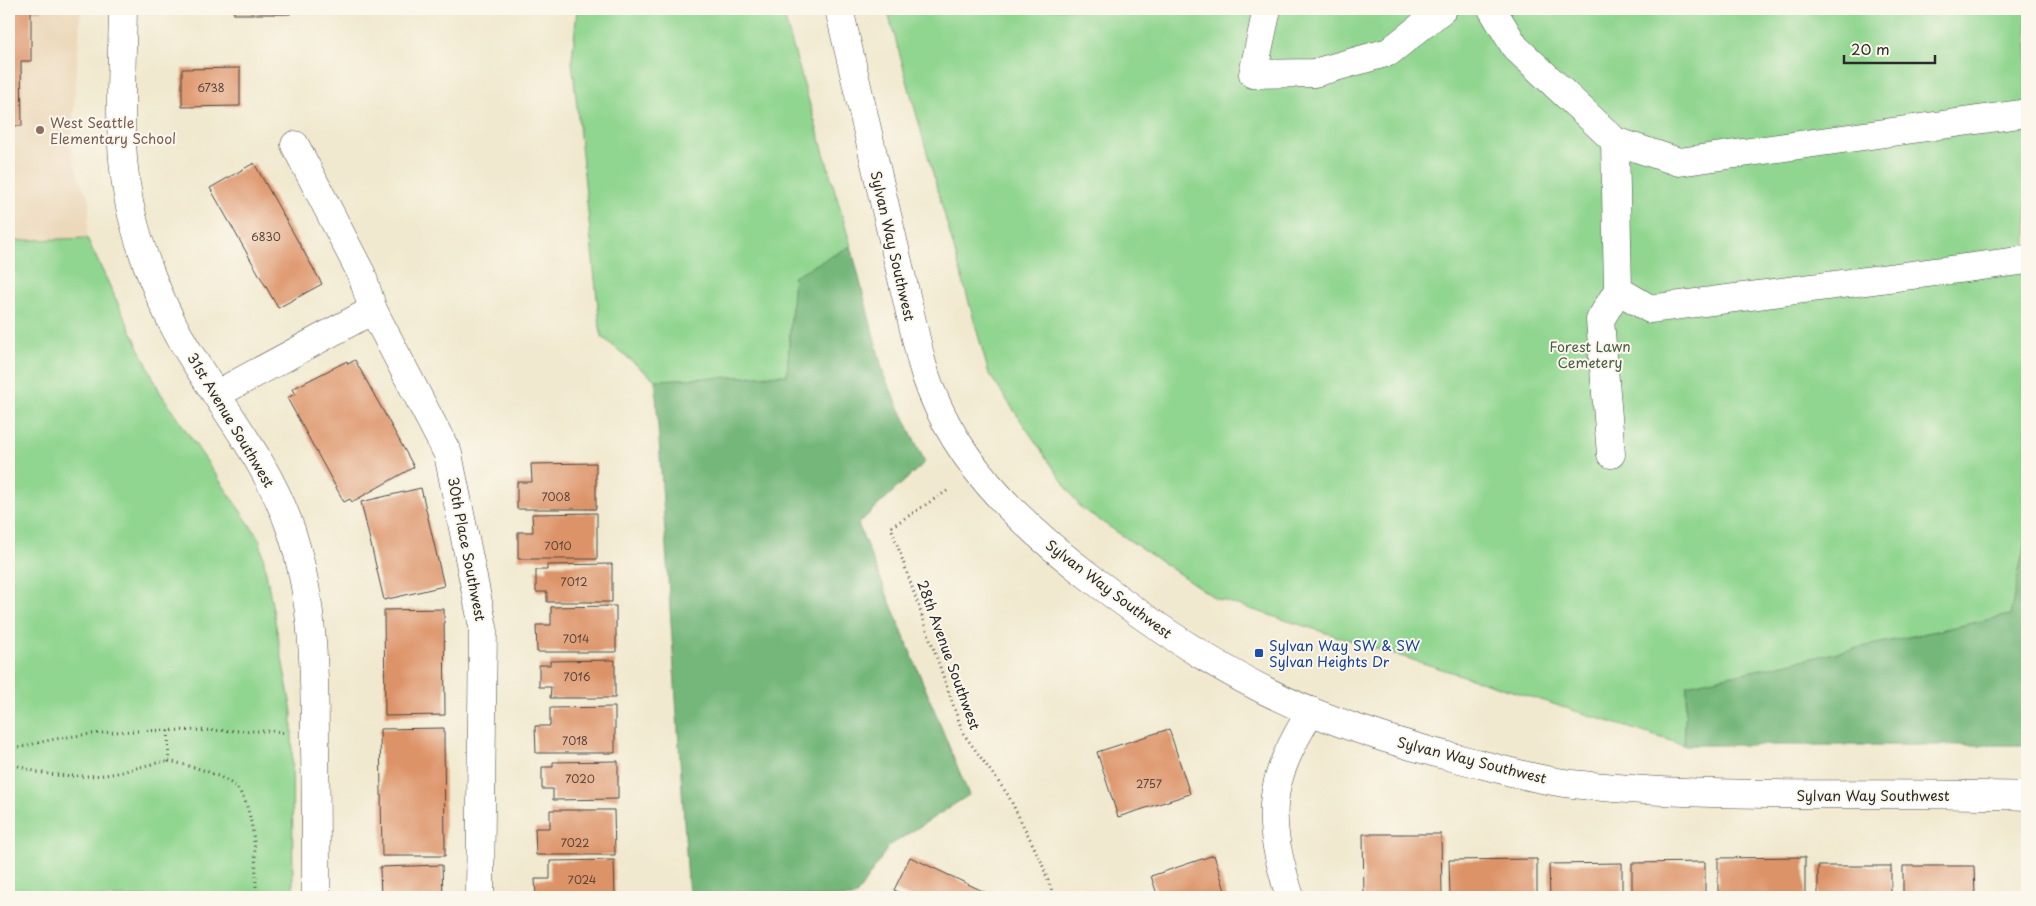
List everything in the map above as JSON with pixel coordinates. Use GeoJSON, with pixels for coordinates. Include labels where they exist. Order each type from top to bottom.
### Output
{"type":"FeatureCollection","features":[{"type":"Feature","properties":{"kind":"street","name":"31st Avenue Southwest"},"geometry":{"type":"LineString","coordinates":[[123,9],[122,132],[126,178],[133,222],[145,258],[177,331],[254,452],[272,485],[290,528],[303,573],[311,621],[314,684],[316,897]]}},
{"type":"Feature","properties":{"kind":"street","name":"Sylvan Way Southwest"},"geometry":{"type":"LineString","coordinates":[[839,9],[925,376],[948,424],[976,470],[1007,507],[1057,552],[1144,618],[1211,660],[1311,712],[1416,748],[1516,773],[1579,785],[1733,794],[2027,796]]}},
{"type":"Feature","properties":{"kind":"street"},"geometry":{"type":"LineString","coordinates":[[1268,9],[1254,74],[1314,73],[1389,52],[1442,9]]}},
{"type":"Feature","properties":{"kind":"street"},"geometry":{"type":"LineString","coordinates":[[1492,9],[1515,47],[1615,141],[1679,162],[2027,112]]}},
{"type":"Feature","properties":{"kind":"street"},"geometry":{"type":"LineString","coordinates":[[1611,454],[1600,320],[1618,290],[1615,141]]}},
{"type":"Feature","properties":{"kind":"street","name":"30th Place Southwest"},"geometry":{"type":"LineString","coordinates":[[295,145],[362,275],[373,310],[448,454],[483,627],[480,897]]}},
{"type":"Feature","properties":{"kind":"street"},"geometry":{"type":"LineString","coordinates":[[1618,290],[1650,308],[2027,260]]}},
{"type":"Feature","properties":{"kind":"street"},"geometry":{"type":"LineString","coordinates":[[217,394],[373,310]]}},
{"type":"Feature","properties":{"kind":"street"},"geometry":{"type":"LineString","coordinates":[[1290,897],[1278,857],[1272,818],[1276,782],[1290,747],[1311,712]]}},
{"type":"Feature","properties":{"kind":"path"},"geometry":{"type":"LineString","coordinates":[[1567,9],[1577,9]]}},
{"type":"Feature","properties":{"kind":"path","name":"28th Avenue Southwest"},"geometry":{"type":"LineString","coordinates":[[948,491],[891,527],[963,733],[1008,795],[1041,861],[1054,897]]}},
{"type":"Feature","properties":{"kind":"path"},"geometry":{"type":"LineString","coordinates":[[168,731],[169,761]]}},
{"type":"Feature","properties":{"kind":"path"},"geometry":{"type":"LineString","coordinates":[[9,751],[29,744],[124,732],[272,731],[289,734]]}},
{"type":"Feature","properties":{"kind":"path"},"geometry":{"type":"LineString","coordinates":[[9,762],[47,776],[105,775],[152,762],[169,761],[202,769],[233,783],[246,803],[256,849],[256,897]]}},
{"type":"Feature","properties":{"kind":"shaded area","name":"West Seattle Elementary School"},"geometry":{"type":"Polygon","coordinates":[[[9,9],[81,9],[71,147],[78,177],[90,200],[87,238],[9,241],[9,9]]]}},
{"type":"Feature","properties":{"kind":"green space"},"geometry":{"type":"Polygon","coordinates":[[[577,9],[782,9],[851,246],[794,277],[787,375],[655,380],[601,336],[572,60],[577,9]]]}},
{"type":"Feature","properties":{"kind":"green space","name":"Forest Lawn Cemetery"},"geometry":{"type":"Polygon","coordinates":[[[887,9],[2027,9],[2027,532],[2011,615],[1687,685],[1684,745],[1215,598],[1080,507],[989,374],[887,9]]]}},
{"type":"Feature","properties":{"kind":"green space"},"geometry":{"type":"Polygon","coordinates":[[[87,238],[160,392],[260,540],[292,712],[293,897],[9,897],[9,241],[87,238]]]}},
{"type":"Feature","properties":{"kind":"green space"},"geometry":{"type":"Polygon","coordinates":[[[851,246],[884,376],[925,462],[858,524],[969,795],[889,846],[855,897],[689,897],[655,380],[787,375],[794,276],[851,246]]]}},
{"type":"Feature","properties":{"kind":"green space"},"geometry":{"type":"Polygon","coordinates":[[[2027,532],[2027,745],[1684,745],[1687,685],[2010,615],[2027,532]]]}},
{"type":"Feature","properties":{"kind":"building"},"geometry":{"type":"Polygon","coordinates":[[[9,9],[42,9],[42,11],[31,11],[31,61],[21,61],[22,126],[9,126],[9,9]]]}},
{"type":"Feature","properties":{"kind":"building"},"geometry":{"type":"Polygon","coordinates":[[[234,9],[290,9],[290,14],[234,14],[234,9]]]}},
{"type":"Feature","properties":{"kind":"building"},"geometry":{"type":"Polygon","coordinates":[[[240,68],[240,106],[182,107],[182,69],[240,68]]]}},
{"type":"Feature","properties":{"kind":"building"},"geometry":{"type":"Polygon","coordinates":[[[254,163],[322,284],[278,308],[210,188],[254,163]]]}},
{"type":"Feature","properties":{"kind":"building"},"geometry":{"type":"Polygon","coordinates":[[[355,360],[414,467],[352,502],[350,499],[344,502],[287,398],[295,394],[292,389],[347,361],[348,364],[355,360]]]}},
{"type":"Feature","properties":{"kind":"building"},"geometry":{"type":"Polygon","coordinates":[[[596,463],[596,509],[517,509],[517,482],[532,482],[531,464],[596,463]]]}},
{"type":"Feature","properties":{"kind":"building"},"geometry":{"type":"Polygon","coordinates":[[[421,488],[444,586],[384,600],[361,502],[421,488]]]}},
{"type":"Feature","properties":{"kind":"building"},"geometry":{"type":"Polygon","coordinates":[[[597,513],[597,559],[518,559],[518,532],[533,532],[532,514],[597,513]]]}},
{"type":"Feature","properties":{"kind":"building"},"geometry":{"type":"Polygon","coordinates":[[[612,564],[612,602],[547,602],[547,592],[536,592],[536,570],[547,570],[547,565],[612,564]]]}},
{"type":"Feature","properties":{"kind":"building"},"geometry":{"type":"Polygon","coordinates":[[[616,606],[616,652],[537,652],[536,625],[551,625],[551,607],[616,606]]]}},
{"type":"Feature","properties":{"kind":"building"},"geometry":{"type":"Polygon","coordinates":[[[444,609],[445,715],[385,716],[384,610],[444,609]]]}},
{"type":"Feature","properties":{"kind":"building"},"geometry":{"type":"Polygon","coordinates":[[[615,660],[615,698],[550,698],[551,687],[539,687],[539,665],[550,665],[550,661],[615,660]]]}},
{"type":"Feature","properties":{"kind":"building"},"geometry":{"type":"Polygon","coordinates":[[[615,707],[615,753],[536,753],[535,726],[550,726],[550,708],[615,707]]]}},
{"type":"Feature","properties":{"kind":"building"},"geometry":{"type":"Polygon","coordinates":[[[444,728],[445,856],[382,856],[380,729],[444,728]]]}},
{"type":"Feature","properties":{"kind":"building"},"geometry":{"type":"Polygon","coordinates":[[[1169,729],[1190,794],[1118,817],[1097,752],[1169,729]]]}},
{"type":"Feature","properties":{"kind":"building"},"geometry":{"type":"Polygon","coordinates":[[[618,761],[618,799],[553,800],[553,789],[542,789],[542,767],[553,767],[553,762],[618,761]]]}},
{"type":"Feature","properties":{"kind":"building"},"geometry":{"type":"Polygon","coordinates":[[[550,810],[614,810],[615,855],[536,855],[535,828],[550,828],[550,810]]]}},
{"type":"Feature","properties":{"kind":"building"},"geometry":{"type":"Polygon","coordinates":[[[1363,834],[1441,834],[1442,897],[1364,897],[1363,834]]]}},
{"type":"Feature","properties":{"kind":"building"},"geometry":{"type":"Polygon","coordinates":[[[1214,855],[1227,897],[1158,897],[1151,876],[1214,855]]]}},
{"type":"Feature","properties":{"kind":"building"},"geometry":{"type":"Polygon","coordinates":[[[910,857],[987,893],[985,897],[910,897],[894,890],[910,857]]]}},
{"type":"Feature","properties":{"kind":"building"},"geometry":{"type":"Polygon","coordinates":[[[1805,857],[1805,897],[1718,897],[1718,858],[1805,857]]]}},
{"type":"Feature","properties":{"kind":"building"},"geometry":{"type":"Polygon","coordinates":[[[1537,859],[1537,897],[1450,897],[1449,860],[1537,859]]]}},
{"type":"Feature","properties":{"kind":"building"},"geometry":{"type":"Polygon","coordinates":[[[614,860],[615,897],[536,897],[535,879],[550,879],[550,861],[614,860]]]}},
{"type":"Feature","properties":{"kind":"building"},"geometry":{"type":"Polygon","coordinates":[[[1705,862],[1705,897],[1632,897],[1632,863],[1705,862]]]}},
{"type":"Feature","properties":{"kind":"building"},"geometry":{"type":"Polygon","coordinates":[[[1622,863],[1622,897],[1550,897],[1549,864],[1622,863]]]}},
{"type":"Feature","properties":{"kind":"building"},"geometry":{"type":"Polygon","coordinates":[[[442,865],[443,897],[381,897],[380,867],[442,865]]]}},
{"type":"Feature","properties":{"kind":"building"},"geometry":{"type":"Polygon","coordinates":[[[1818,866],[1891,866],[1891,897],[1818,897],[1818,866]]]}},
{"type":"Feature","properties":{"kind":"building"},"geometry":{"type":"Polygon","coordinates":[[[1903,866],[1974,866],[1975,897],[1903,897],[1903,866]]]}},
{"type":"Feature","properties":{"kind":"place","name":"West Seattle Elementary School"},"geometry":{"type":"Point","coordinates":[40,130]}},
{"type":"Feature","properties":{"kind":"place","name":"Sylvan Way SW & SW Sylvan Heights Dr"},"geometry":{"type":"Point","coordinates":[1259,653]}}]}
